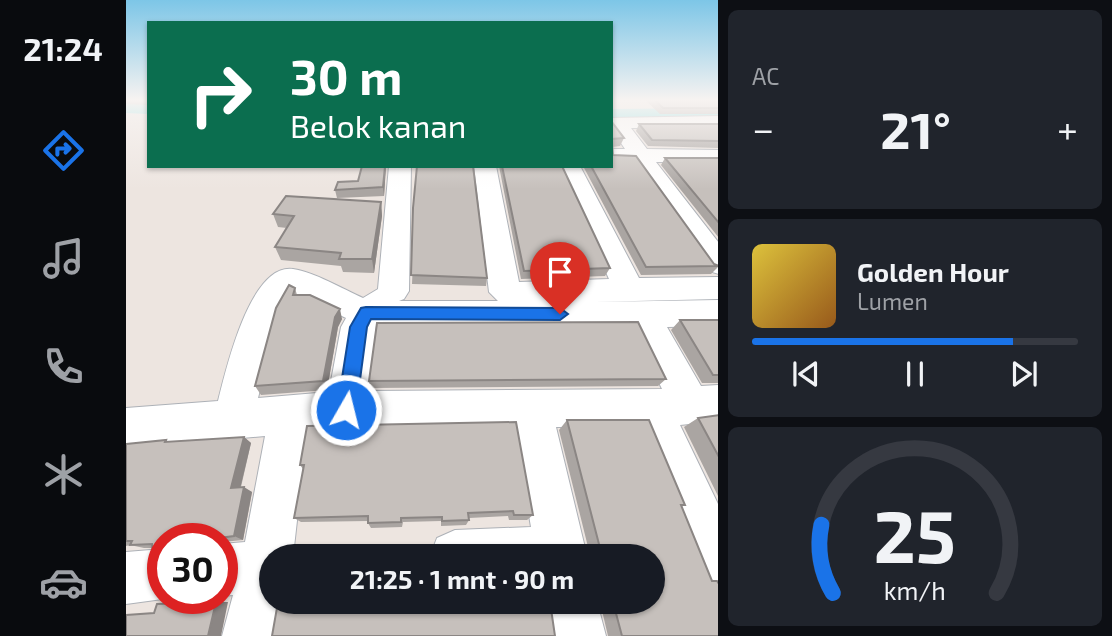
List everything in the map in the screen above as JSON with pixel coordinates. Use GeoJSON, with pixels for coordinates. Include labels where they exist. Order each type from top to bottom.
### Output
{"type":"FeatureCollection","features":[{"type":"Feature","properties":{"kind":"street"},"geometry":{"type":"LineString","coordinates":[[620,130],[642,155],[718,264]]}},
{"type":"Feature","properties":{"kind":"street"},"geometry":{"type":"LineString","coordinates":[[613,155],[718,156]]}},
{"type":"Feature","properties":{"kind":"street"},"geometry":{"type":"LineString","coordinates":[[346,410],[358,327],[380,302],[398,205],[400,168]]}},
{"type":"Feature","properties":{"kind":"street"},"geometry":{"type":"LineString","coordinates":[[485,168],[505,292]]}},
{"type":"Feature","properties":{"kind":"street"},"geometry":{"type":"LineString","coordinates":[[570,168],[686,405],[718,565]]}},
{"type":"Feature","properties":{"kind":"street"},"geometry":{"type":"LineString","coordinates":[[371,205],[398,205]]}},
{"type":"Feature","properties":{"kind":"street"},"geometry":{"type":"LineString","coordinates":[[233,418],[257,327],[278,283],[291,279],[380,302],[636,302],[718,288]]}},
{"type":"Feature","properties":{"kind":"street"},"geometry":{"type":"LineString","coordinates":[[380,302],[505,292],[636,302],[718,313]]}},
{"type":"Feature","properties":{"kind":"street"},"geometry":{"type":"LineString","coordinates":[[126,428],[346,410],[686,405]]}},
{"type":"Feature","properties":{"kind":"street"},"geometry":{"type":"LineString","coordinates":[[531,409],[559,544]]}},
{"type":"Feature","properties":{"kind":"street"},"geometry":{"type":"LineString","coordinates":[[251,636],[253,567],[289,415]]}},
{"type":"Feature","properties":{"kind":"street"},"geometry":{"type":"LineString","coordinates":[[126,578],[147,576]]}},
{"type":"Feature","properties":{"kind":"street"},"geometry":{"type":"LineString","coordinates":[[573,614],[577,636]]}},
{"type":"Feature","properties":{"kind":"building"},"geometry":{"type":"Polygon","coordinates":[[[613,130],[618,130],[624,138],[613,139],[613,130]]]}},
{"type":"Feature","properties":{"kind":"building"},"geometry":{"type":"Polygon","coordinates":[[[644,130],[718,130],[718,141],[652,140],[644,130]]]}},
{"type":"Feature","properties":{"kind":"building"},"geometry":{"type":"Polygon","coordinates":[[[613,155],[636,156],[714,264],[718,266],[646,267],[592,168],[613,168],[613,155]]]}},
{"type":"Feature","properties":{"kind":"building"},"geometry":{"type":"Polygon","coordinates":[[[665,158],[718,158],[718,222],[665,158]]]}},
{"type":"Feature","properties":{"kind":"building"},"geometry":{"type":"Polygon","coordinates":[[[361,168],[385,168],[383,187],[335,190],[338,182],[358,181],[361,168]]]}},
{"type":"Feature","properties":{"kind":"building"},"geometry":{"type":"Polygon","coordinates":[[[417,168],[473,168],[487,278],[411,275],[417,168]]]}},
{"type":"Feature","properties":{"kind":"building"},"geometry":{"type":"Polygon","coordinates":[[[502,168],[563,168],[610,268],[524,271],[502,168]]]}},
{"type":"Feature","properties":{"kind":"building"},"geometry":{"type":"Polygon","coordinates":[[[286,196],[381,202],[372,259],[339,259],[341,253],[275,247],[294,216],[273,214],[286,196]]]}},
{"type":"Feature","properties":{"kind":"building"},"geometry":{"type":"Polygon","coordinates":[[[289,285],[295,288],[293,295],[310,295],[340,309],[335,317],[323,381],[255,386],[276,308],[289,285]]]}},
{"type":"Feature","properties":{"kind":"building"},"geometry":{"type":"Polygon","coordinates":[[[680,320],[718,320],[718,375],[713,375],[680,320]]]}},
{"type":"Feature","properties":{"kind":"building"},"geometry":{"type":"Polygon","coordinates":[[[638,322],[666,379],[369,381],[377,323],[638,322]]]}},
{"type":"Feature","properties":{"kind":"building"},"geometry":{"type":"Polygon","coordinates":[[[718,415],[718,455],[698,418],[718,415]]]}},
{"type":"Feature","properties":{"kind":"building"},"geometry":{"type":"Polygon","coordinates":[[[567,420],[649,420],[685,505],[681,505],[712,581],[718,582],[718,636],[622,636],[616,614],[665,614],[665,544],[599,544],[567,420]]]}},
{"type":"Feature","properties":{"kind":"building"},"geometry":{"type":"Polygon","coordinates":[[[516,422],[533,515],[514,515],[513,511],[468,513],[469,520],[442,521],[442,517],[401,518],[401,522],[368,523],[368,516],[294,518],[304,465],[300,465],[307,426],[516,422]]]}},
{"type":"Feature","properties":{"kind":"building"},"geometry":{"type":"Polygon","coordinates":[[[244,437],[231,488],[244,487],[237,523],[147,523],[147,544],[130,545],[132,541],[126,541],[126,444],[166,440],[165,442],[244,437]]]}},
{"type":"Feature","properties":{"kind":"building"},"geometry":{"type":"Polygon","coordinates":[[[213,614],[208,636],[126,636],[126,615],[213,614]]]}},
{"type":"Feature","properties":{"kind":"building"},"geometry":{"type":"Polygon","coordinates":[[[276,614],[552,614],[555,636],[272,636],[276,614]]]}},
{"type":"Feature","properties":{"kind":"route"},"geometry":{"type":"LineString","coordinates":[[346,410],[358,327],[366,313],[560,314]]}}]}
